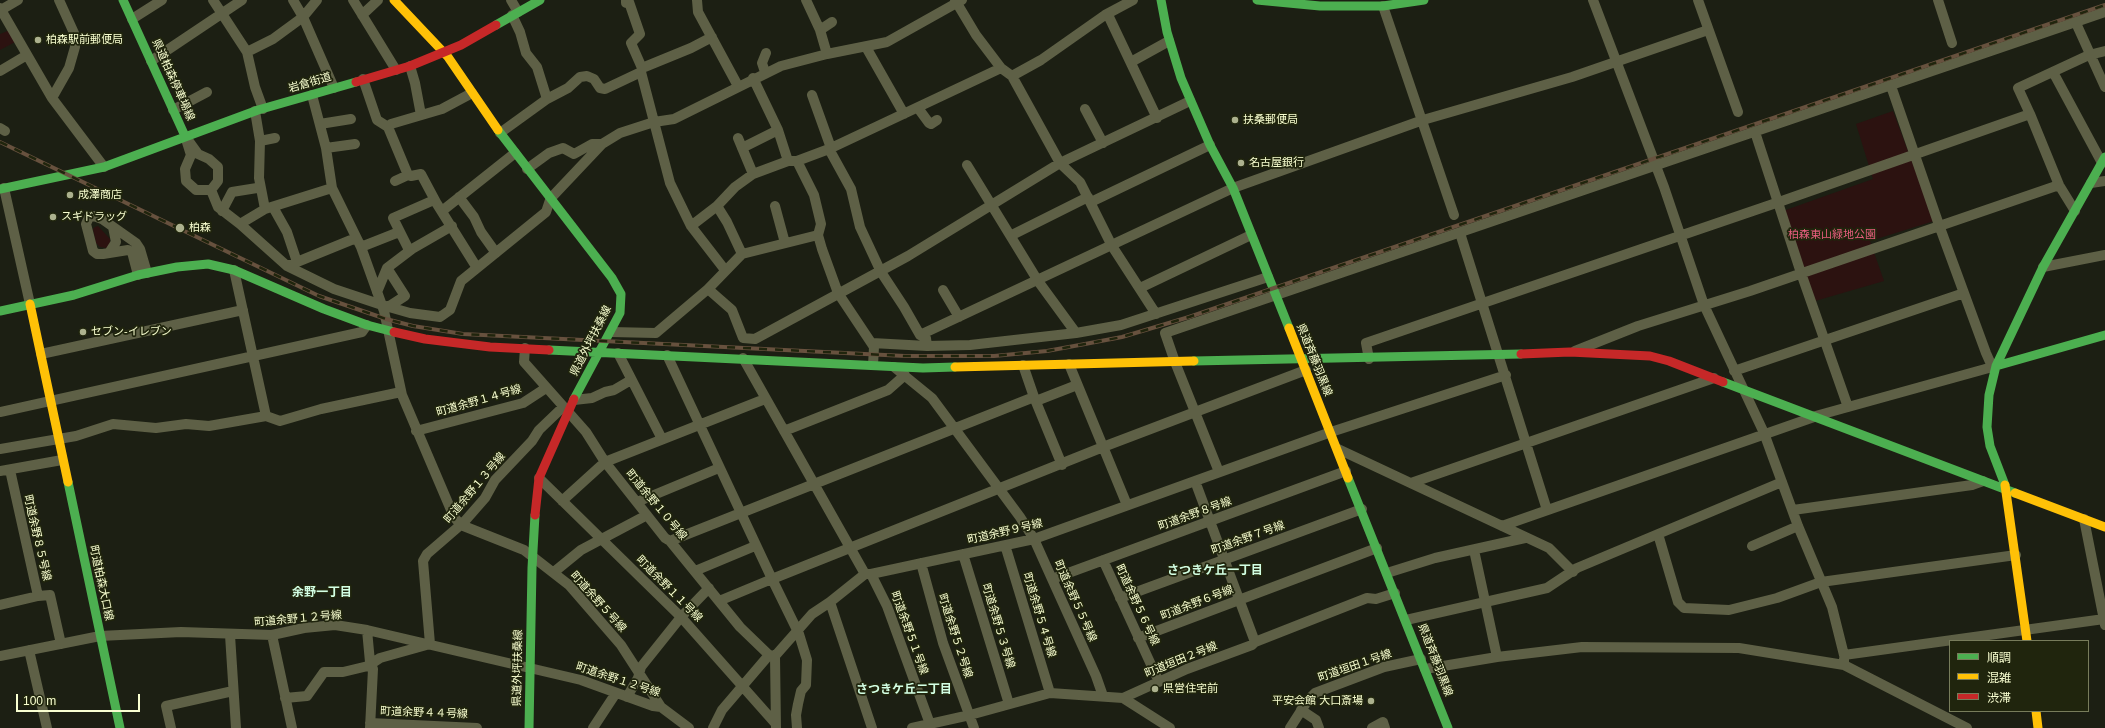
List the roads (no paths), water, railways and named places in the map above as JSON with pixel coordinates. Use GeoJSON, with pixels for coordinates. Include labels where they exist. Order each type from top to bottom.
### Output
{"type":"FeatureCollection","features":[{"type":"Feature","properties":{"kind":"street"},"geometry":{"type":"LineString","coordinates":[[18,0],[0,9],[52,98],[104,167],[2,188],[30,304]]}},
{"type":"Feature","properties":{"kind":"street"},"geometry":{"type":"LineString","coordinates":[[52,98],[69,68],[75,47],[74,33],[59,0]]}},
{"type":"Feature","properties":{"kind":"street","name":"県道柏森停車場線"},"geometry":{"type":"LineString","coordinates":[[104,167],[185,136],[123,0]]}},
{"type":"Feature","properties":{"kind":"street"},"geometry":{"type":"LineString","coordinates":[[132,19],[162,0]]}},
{"type":"Feature","properties":{"kind":"street"},"geometry":{"type":"LineString","coordinates":[[213,0],[247,52],[259,110],[260,186],[269,208],[287,232],[297,262]]}},
{"type":"Feature","properties":{"kind":"street"},"geometry":{"type":"LineString","coordinates":[[151,61],[242,0]]}},
{"type":"Feature","properties":{"kind":"street"},"geometry":{"type":"LineString","coordinates":[[293,0],[303,16],[334,88]]}},
{"type":"Feature","properties":{"kind":"street"},"geometry":{"type":"LineString","coordinates":[[247,52],[273,39],[303,16],[317,0]]}},
{"type":"Feature","properties":{"kind":"street"},"geometry":{"type":"LineString","coordinates":[[353,0],[396,70]]}},
{"type":"Feature","properties":{"kind":"street"},"geometry":{"type":"LineString","coordinates":[[362,15],[378,0]]}},
{"type":"Feature","properties":{"kind":"street","name":"県道外坪扶桑線"},"geometry":{"type":"LineString","coordinates":[[394,0],[443,53],[500,133],[619,288],[622,307],[611,332],[574,400],[566,410],[539,478],[536,499],[529,728]]}},
{"type":"Feature","properties":{"kind":"street"},"geometry":{"type":"LineString","coordinates":[[511,0],[526,53],[538,66],[547,99]]}},
{"type":"Feature","properties":{"kind":"street"},"geometry":{"type":"LineString","coordinates":[[443,53],[461,45],[540,0]]}},
{"type":"Feature","properties":{"kind":"street"},"geometry":{"type":"LineString","coordinates":[[626,0],[626,3],[629,2],[640,34],[631,43],[642,70],[670,183],[691,226],[725,270]]}},
{"type":"Feature","properties":{"kind":"street"},"geometry":{"type":"LineString","coordinates":[[697,0],[698,12],[738,86]]}},
{"type":"Feature","properties":{"kind":"street"},"geometry":{"type":"LineString","coordinates":[[806,0],[820,30],[827,54]]}},
{"type":"Feature","properties":{"kind":"street"},"geometry":{"type":"LineString","coordinates":[[1012,76],[1041,60],[1105,15],[1133,0]]}},
{"type":"Feature","properties":{"kind":"street","name":"県道斉藤羽黒線"},"geometry":{"type":"LineString","coordinates":[[1161,0],[1170,41],[1190,101],[1210,145],[1233,188],[1448,728]]}},
{"type":"Feature","properties":{"kind":"street"},"geometry":{"type":"LineString","coordinates":[[1257,0],[1383,6],[1424,0]]}},
{"type":"Feature","properties":{"kind":"street"},"geometry":{"type":"LineString","coordinates":[[1593,0],[1656,166],[1704,305],[1742,389],[1764,433],[1798,526],[1834,613],[1844,660],[1967,728]]}},
{"type":"Feature","properties":{"kind":"street"},"geometry":{"type":"LineString","coordinates":[[1698,0],[1738,112]]}},
{"type":"Feature","properties":{"kind":"street"},"geometry":{"type":"LineString","coordinates":[[1938,0],[1952,43]]}},
{"type":"Feature","properties":{"kind":"street"},"geometry":{"type":"LineString","coordinates":[[211,190],[216,203],[222,210],[287,266],[334,289],[385,306],[410,313],[443,317],[450,310],[461,281],[546,212],[550,199],[602,144],[620,133],[654,122],[674,118],[765,72],[827,54],[887,42],[958,1],[976,35],[1001,68],[1012,76],[1060,163],[1080,182],[1090,199],[1112,246],[1156,314]]}},
{"type":"Feature","properties":{"kind":"street"},"geometry":{"type":"LineString","coordinates":[[1383,6],[1423,120],[1454,215]]}},
{"type":"Feature","properties":{"kind":"street"},"geometry":{"type":"LineString","coordinates":[[1219,472],[1165,333],[2105,12]]}},
{"type":"Feature","properties":{"kind":"street"},"geometry":{"type":"LineString","coordinates":[[1105,15],[1109,17],[1157,118]]}},
{"type":"Feature","properties":{"kind":"street"},"geometry":{"type":"LineString","coordinates":[[820,30],[832,22]]}},
{"type":"Feature","properties":{"kind":"street"},"geometry":{"type":"LineString","coordinates":[[2076,23],[2089,55],[2105,87]]}},
{"type":"Feature","properties":{"kind":"street"},"geometry":{"type":"LineString","coordinates":[[920,335],[1038,281],[1233,188],[1423,120],[1572,77],[1708,30]]}},
{"type":"Feature","properties":{"kind":"street"},"geometry":{"type":"LineString","coordinates":[[500,133],[547,99],[568,88],[580,77],[587,76],[594,79],[600,88],[605,88],[712,37]]}},
{"type":"Feature","properties":{"kind":"street"},"geometry":{"type":"LineString","coordinates":[[1130,62],[1170,41]]}},
{"type":"Feature","properties":{"kind":"street"},"geometry":{"type":"LineString","coordinates":[[866,47],[904,114]]}},
{"type":"Feature","properties":{"kind":"street"},"geometry":{"type":"LineString","coordinates":[[2075,211],[2059,185],[2018,88],[2089,55],[2105,51]]}},
{"type":"Feature","properties":{"kind":"street","name":"岩倉街道"},"geometry":{"type":"LineString","coordinates":[[185,136],[259,110],[410,66],[443,53]]}},
{"type":"Feature","properties":{"kind":"street"},"geometry":{"type":"LineString","coordinates":[[765,72],[762,62],[766,53]]}},
{"type":"Feature","properties":{"kind":"street"},"geometry":{"type":"LineString","coordinates":[[0,71],[27,55]]}},
{"type":"Feature","properties":{"kind":"street"},"geometry":{"type":"LineString","coordinates":[[410,66],[421,115]]}},
{"type":"Feature","properties":{"kind":"street"},"geometry":{"type":"LineString","coordinates":[[691,226],[717,206],[735,187],[753,174],[830,148],[1001,68]]}},
{"type":"Feature","properties":{"kind":"street"},"geometry":{"type":"LineString","coordinates":[[2027,640],[2007,490],[1990,446],[1987,427],[1989,395],[1996,366],[2006,342],[2043,267],[2104,160],[2053,72]]}},
{"type":"Feature","properties":{"kind":"street"},"geometry":{"type":"LineString","coordinates":[[753,78],[792,161],[814,194],[821,224],[818,235],[838,293],[874,347],[873,366]]}},
{"type":"Feature","properties":{"kind":"street"},"geometry":{"type":"LineString","coordinates":[[363,79],[377,120],[388,127],[408,175]]}},
{"type":"Feature","properties":{"kind":"street"},"geometry":{"type":"LineString","coordinates":[[1891,86],[1964,293],[1990,362],[1996,366]]}},
{"type":"Feature","properties":{"kind":"street"},"geometry":{"type":"LineString","coordinates":[[173,110],[207,92]]}},
{"type":"Feature","properties":{"kind":"street"},"geometry":{"type":"LineString","coordinates":[[388,127],[391,124],[442,109],[472,93]]}},
{"type":"Feature","properties":{"kind":"street"},"geometry":{"type":"LineString","coordinates":[[312,95],[326,148],[332,188],[358,243],[377,292],[385,306],[388,330],[402,394],[416,431],[454,517],[460,525]]}},
{"type":"Feature","properties":{"kind":"street"},"geometry":{"type":"LineString","coordinates":[[812,95],[830,148],[851,189],[860,227],[881,272],[904,306],[920,335],[926,338],[927,346]]}},
{"type":"Feature","properties":{"kind":"street"},"geometry":{"type":"LineString","coordinates":[[708,289],[732,310],[743,338],[755,339],[838,293],[881,272],[993,206],[1060,163],[1103,144],[1190,101]]}},
{"type":"Feature","properties":{"kind":"street"},"geometry":{"type":"LineString","coordinates":[[918,108],[931,124],[937,120]]}},
{"type":"Feature","properties":{"kind":"street"},"geometry":{"type":"LineString","coordinates":[[1086,109],[1103,144]]}},
{"type":"Feature","properties":{"kind":"street"},"geometry":{"type":"LineString","coordinates":[[1369,359],[1366,343],[1779,202],[2030,114]]}},
{"type":"Feature","properties":{"kind":"street"},"geometry":{"type":"LineString","coordinates":[[320,124],[351,119]]}},
{"type":"Feature","properties":{"kind":"street"},"geometry":{"type":"LineString","coordinates":[[753,174],[740,143],[778,130]]}},
{"type":"Feature","properties":{"kind":"street"},"geometry":{"type":"LineString","coordinates":[[1755,132],[1779,202],[1800,273],[1848,407]]}},
{"type":"Feature","properties":{"kind":"street"},"geometry":{"type":"LineString","coordinates":[[185,136],[198,154],[209,159],[218,167],[218,181],[211,190]]}},
{"type":"Feature","properties":{"kind":"street"},"geometry":{"type":"LineString","coordinates":[[185,136],[191,156],[185,169],[186,181],[196,190],[211,190]]}},
{"type":"Feature","properties":{"kind":"street"},"geometry":{"type":"LineString","coordinates":[[260,141],[275,138]]}},
{"type":"Feature","properties":{"kind":"street"},"geometry":{"type":"LineString","coordinates":[[326,148],[354,144]]}},
{"type":"Feature","properties":{"kind":"street"},"geometry":{"type":"LineString","coordinates":[[527,169],[550,153],[563,148],[574,154],[592,144],[602,144]]}},
{"type":"Feature","properties":{"kind":"street"},"geometry":{"type":"LineString","coordinates":[[1012,235],[1210,145]]}},
{"type":"Feature","properties":{"kind":"street"},"geometry":{"type":"LineString","coordinates":[[442,211],[515,153]]}},
{"type":"Feature","properties":{"kind":"street"},"geometry":{"type":"LineString","coordinates":[[968,165],[1012,235],[1038,281],[1076,333]]}},
{"type":"Feature","properties":{"kind":"street"},"geometry":{"type":"LineString","coordinates":[[395,181],[408,175],[411,176],[421,174],[434,200],[452,226],[477,268]]}},
{"type":"Feature","properties":{"kind":"street"},"geometry":{"type":"LineString","coordinates":[[2091,183],[2105,181]]}},
{"type":"Feature","properties":{"kind":"street"},"geometry":{"type":"LineString","coordinates":[[1570,352],[1638,326],[2059,185]]}},
{"type":"Feature","properties":{"kind":"street"},"geometry":{"type":"LineString","coordinates":[[222,210],[232,192],[257,188],[260,186]]}},
{"type":"Feature","properties":{"kind":"street"},"geometry":{"type":"LineString","coordinates":[[240,224],[269,208],[332,188]]}},
{"type":"Feature","properties":{"kind":"street"},"geometry":{"type":"LineString","coordinates":[[459,197],[474,217],[481,232],[496,253]]}},
{"type":"Feature","properties":{"kind":"street"},"geometry":{"type":"LineString","coordinates":[[412,249],[408,248],[393,218],[434,200]]}},
{"type":"Feature","properties":{"kind":"street"},"geometry":{"type":"LineString","coordinates":[[717,206],[727,222],[742,254]]}},
{"type":"Feature","properties":{"kind":"street"},"geometry":{"type":"LineString","coordinates":[[775,206],[785,243]]}},
{"type":"Feature","properties":{"kind":"street"},"geometry":{"type":"LineString","coordinates":[[94,216],[136,243],[140,249],[142,274],[132,252],[124,250],[97,254],[93,251],[86,224],[89,217],[94,216]]}},
{"type":"Feature","properties":{"kind":"street"},"geometry":{"type":"LineString","coordinates":[[377,292],[387,268],[412,249],[452,226]]}},
{"type":"Feature","properties":{"kind":"street"},"geometry":{"type":"LineString","coordinates":[[109,253],[116,242],[113,227]]}},
{"type":"Feature","properties":{"kind":"street"},"geometry":{"type":"LineString","coordinates":[[287,266],[358,243],[399,232]]}},
{"type":"Feature","properties":{"kind":"street"},"geometry":{"type":"LineString","coordinates":[[1460,232],[1547,510]]}},
{"type":"Feature","properties":{"kind":"street"},"geometry":{"type":"LineString","coordinates":[[611,332],[656,333],[708,289],[742,254],[818,235]]}},
{"type":"Feature","properties":{"kind":"street"},"geometry":{"type":"LineString","coordinates":[[1140,288],[1251,235]]}},
{"type":"Feature","properties":{"kind":"street"},"geometry":{"type":"LineString","coordinates":[[2043,267],[2105,255]]}},
{"type":"Feature","properties":{"kind":"street"},"geometry":{"type":"LineString","coordinates":[[0,311],[74,295],[142,274],[208,264],[234,270],[324,309],[367,325],[452,343],[525,348],[743,358],[894,367],[955,368],[1175,362],[1304,365],[1369,359],[1500,356],[1570,352],[1650,356],[1669,361],[2105,527]]}},
{"type":"Feature","properties":{"kind":"street"},"geometry":{"type":"LineString","coordinates":[[385,306],[405,296],[387,268]]}},
{"type":"Feature","properties":{"kind":"street"},"geometry":{"type":"LineString","coordinates":[[234,270],[266,416]]}},
{"type":"Feature","properties":{"kind":"street"},"geometry":{"type":"LineString","coordinates":[[872,343],[927,346],[990,344],[1076,333],[1121,325],[1268,277]]}},
{"type":"Feature","properties":{"kind":"street"},"geometry":{"type":"LineString","coordinates":[[943,290],[959,317]]}},
{"type":"Feature","properties":{"kind":"street"},"geometry":{"type":"LineString","coordinates":[[1734,371],[1964,293]]}},
{"type":"Feature","properties":{"kind":"street","name":"町道柏森大口線"},"geometry":{"type":"LineString","coordinates":[[30,304],[120,728]]}},
{"type":"Feature","properties":{"kind":"street"},"geometry":{"type":"LineString","coordinates":[[41,354],[243,310]]}},
{"type":"Feature","properties":{"kind":"street"},"geometry":{"type":"LineString","coordinates":[[0,412],[362,332],[367,325]]}},
{"type":"Feature","properties":{"kind":"street"},"geometry":{"type":"LineString","coordinates":[[1502,526],[1813,417],[2105,336]]}},
{"type":"Feature","properties":{"kind":"street","name":"町道余野１０号線"},"geometry":{"type":"LineString","coordinates":[[525,348],[524,362],[586,432],[605,462],[647,516],[665,538],[670,541],[740,627],[772,655]]}},
{"type":"Feature","properties":{"kind":"street"},"geometry":{"type":"LineString","coordinates":[[618,352],[662,439]]}},
{"type":"Feature","properties":{"kind":"street"},"geometry":{"type":"LineString","coordinates":[[667,355],[740,513],[796,629],[807,660],[806,685],[801,691],[796,715],[796,728]]}},
{"type":"Feature","properties":{"kind":"street","name":"町道余野５１号線"},"geometry":{"type":"LineString","coordinates":[[743,358],[850,548],[887,606],[930,724]]}},
{"type":"Feature","properties":{"kind":"street"},"geometry":{"type":"LineString","coordinates":[[1069,364],[1127,506]]}},
{"type":"Feature","properties":{"kind":"street"},"geometry":{"type":"LineString","coordinates":[[1023,365],[1062,465]]}},
{"type":"Feature","properties":{"kind":"street"},"geometry":{"type":"LineString","coordinates":[[719,601],[1000,490],[1103,447],[1196,412],[1304,365]]}},
{"type":"Feature","properties":{"kind":"street","name":"町道余野５５号線"},"geometry":{"type":"LineString","coordinates":[[894,367],[932,398],[953,429],[1020,517],[1034,539],[1096,676],[1103,696]]}},
{"type":"Feature","properties":{"kind":"street"},"geometry":{"type":"LineString","coordinates":[[784,431],[888,390],[905,375]]}},
{"type":"Feature","properties":{"kind":"street","name":"町道余野９号線"},"geometry":{"type":"LineString","coordinates":[[713,728],[722,710],[742,686],[796,629],[812,614],[868,574],[1034,539],[1331,432],[1506,375]]}},
{"type":"Feature","properties":{"kind":"street"},"geometry":{"type":"LineString","coordinates":[[1411,483],[1714,378]]}},
{"type":"Feature","properties":{"kind":"street"},"geometry":{"type":"LineString","coordinates":[[574,400],[592,398],[614,390],[632,380]]}},
{"type":"Feature","properties":{"kind":"street"},"geometry":{"type":"LineString","coordinates":[[670,541],[953,429],[1078,385]]}},
{"type":"Feature","properties":{"kind":"street","name":"町道余野１４号線"},"geometry":{"type":"LineString","coordinates":[[416,431],[523,403],[546,388]]}},
{"type":"Feature","properties":{"kind":"street"},"geometry":{"type":"LineString","coordinates":[[0,449],[58,441],[113,424],[156,428],[186,424],[209,426],[266,416],[280,421],[321,409],[402,394]]}},
{"type":"Feature","properties":{"kind":"street"},"geometry":{"type":"LineString","coordinates":[[562,501],[605,462],[766,399]]}},
{"type":"Feature","properties":{"kind":"street","name":"町道余野１３号線"},"geometry":{"type":"LineString","coordinates":[[430,644],[423,562],[427,554],[460,525],[485,498],[495,480],[532,441],[540,430],[566,410]]}},
{"type":"Feature","properties":{"kind":"street"},"geometry":{"type":"LineString","coordinates":[[1338,449],[1525,538],[1550,548],[1573,572]]}},
{"type":"Feature","properties":{"kind":"street"},"geometry":{"type":"LineString","coordinates":[[5,471],[62,460]]}},
{"type":"Feature","properties":{"kind":"street"},"geometry":{"type":"LineString","coordinates":[[637,502],[719,468]]}},
{"type":"Feature","properties":{"kind":"street","name":"町道余野８５号線"},"geometry":{"type":"LineString","coordinates":[[0,604],[38,596],[5,471]]}},
{"type":"Feature","properties":{"kind":"street","name":"町道余野８号線"},"geometry":{"type":"LineString","coordinates":[[1052,579],[1346,471]]}},
{"type":"Feature","properties":{"kind":"street","name":"町道余野１１号線"},"geometry":{"type":"LineString","coordinates":[[539,478],[681,617],[776,725]]}},
{"type":"Feature","properties":{"kind":"street"},"geometry":{"type":"LineString","coordinates":[[1195,481],[1255,642]]}},
{"type":"Feature","properties":{"kind":"street"},"geometry":{"type":"LineString","coordinates":[[1793,510],[1972,486],[1983,481]]}},
{"type":"Feature","properties":{"kind":"street"},"geometry":{"type":"LineString","coordinates":[[1406,620],[1547,588],[1577,568],[1782,482]]}},
{"type":"Feature","properties":{"kind":"street","name":"町道余野７号線"},"geometry":{"type":"LineString","coordinates":[[1120,598],[1362,509]]}},
{"type":"Feature","properties":{"kind":"street"},"geometry":{"type":"LineString","coordinates":[[554,572],[581,550],[647,516]]}},
{"type":"Feature","properties":{"kind":"street"},"geometry":{"type":"LineString","coordinates":[[1965,640],[2025,630],[2104,622],[2084,519]]}},
{"type":"Feature","properties":{"kind":"street","name":"町道余野５号線"},"geometry":{"type":"LineString","coordinates":[[460,525],[524,550],[534,556],[569,585],[621,645],[640,672],[661,707],[689,728]]}},
{"type":"Feature","properties":{"kind":"street"},"geometry":{"type":"LineString","coordinates":[[1752,546],[1798,526]]}},
{"type":"Feature","properties":{"kind":"street"},"geometry":{"type":"LineString","coordinates":[[1658,534],[1678,602],[1684,608],[1728,610],[1777,598],[1821,582],[2016,555]]}},
{"type":"Feature","properties":{"kind":"street"},"geometry":{"type":"LineString","coordinates":[[1387,572],[1525,538]]}},
{"type":"Feature","properties":{"kind":"street","name":"町道余野５４号線"},"geometry":{"type":"LineString","coordinates":[[1005,545],[1050,693]]}},
{"type":"Feature","properties":{"kind":"street"},"geometry":{"type":"LineString","coordinates":[[695,571],[756,546]]}},
{"type":"Feature","properties":{"kind":"street","name":"町道余野６号線"},"geometry":{"type":"LineString","coordinates":[[1138,638],[1377,548]]}},
{"type":"Feature","properties":{"kind":"street"},"geometry":{"type":"LineString","coordinates":[[1474,550],[1497,657]]}},
{"type":"Feature","properties":{"kind":"street","name":"町道余野５３号線"},"geometry":{"type":"LineString","coordinates":[[963,554],[1009,704]]}},
{"type":"Feature","properties":{"kind":"street","name":"町道余野５６号線"},"geometry":{"type":"LineString","coordinates":[[1103,560],[1158,682]]}},
{"type":"Feature","properties":{"kind":"street","name":"町道余野５２号線"},"geometry":{"type":"LineString","coordinates":[[921,563],[943,643],[974,728]]}},
{"type":"Feature","properties":{"kind":"street"},"geometry":{"type":"LineString","coordinates":[[627,697],[638,678],[641,667],[681,617],[709,588]]}},
{"type":"Feature","properties":{"kind":"street","name":"町道垣田２号線"},"geometry":{"type":"LineString","coordinates":[[1123,698],[1187,669],[1252,646],[1255,642],[1367,598],[1376,599],[1395,593]]}},
{"type":"Feature","properties":{"kind":"street"},"geometry":{"type":"LineString","coordinates":[[38,596],[50,595],[61,644]]}},
{"type":"Feature","properties":{"kind":"street"},"geometry":{"type":"LineString","coordinates":[[830,602],[872,728]]}},
{"type":"Feature","properties":{"kind":"street","name":"町道余野１２号線"},"geometry":{"type":"LineString","coordinates":[[0,656],[100,636],[181,632],[230,635],[272,635],[304,628],[335,625],[367,630],[430,644],[581,680],[616,694],[653,706],[661,707]]}},
{"type":"Feature","properties":{"kind":"street"},"geometry":{"type":"LineString","coordinates":[[367,630],[371,664],[373,669],[370,726]]}},
{"type":"Feature","properties":{"kind":"street"},"geometry":{"type":"LineString","coordinates":[[230,635],[236,728]]}},
{"type":"Feature","properties":{"kind":"street"},"geometry":{"type":"LineString","coordinates":[[272,635],[292,728]]}},
{"type":"Feature","properties":{"kind":"street"},"geometry":{"type":"LineString","coordinates":[[1425,669],[1497,657],[1582,647],[1739,648],[1844,660],[1949,643]]}},
{"type":"Feature","properties":{"kind":"street"},"geometry":{"type":"LineString","coordinates":[[286,698],[307,696],[324,672],[343,672],[371,664],[380,658],[430,644]]}},
{"type":"Feature","properties":{"kind":"street"},"geometry":{"type":"LineString","coordinates":[[29,650],[47,728]]}},
{"type":"Feature","properties":{"kind":"street"},"geometry":{"type":"LineString","coordinates":[[772,655],[776,725]]}},
{"type":"Feature","properties":{"kind":"street","name":"町道垣田１号線"},"geometry":{"type":"LineString","coordinates":[[1290,728],[1310,697],[1318,691],[1384,667],[1421,659]]}},
{"type":"Feature","properties":{"kind":"street"},"geometry":{"type":"LineString","coordinates":[[171,728],[166,706],[233,691]]}},
{"type":"Feature","properties":{"kind":"street"},"geometry":{"type":"LineString","coordinates":[[912,728],[970,715],[1050,693],[1123,698],[1170,728]]}},
{"type":"Feature","properties":{"kind":"street"},"geometry":{"type":"LineString","coordinates":[[593,728],[616,694]]}},
{"type":"Feature","properties":{"kind":"street"},"geometry":{"type":"LineString","coordinates":[[1301,710],[1316,720],[1319,728]]}},
{"type":"Feature","properties":{"kind":"street"},"geometry":{"type":"LineString","coordinates":[[2036,712],[2038,728]]}},
{"type":"Feature","properties":{"kind":"street"},"geometry":{"type":"LineString","coordinates":[[1372,728],[1383,722],[1385,728]]}},
{"type":"Feature","properties":{"kind":"street","name":"町道余野４４号線"},"geometry":{"type":"LineString","coordinates":[[370,726],[477,728]]}},
{"type":"Feature","properties":{"kind":"railway"},"geometry":{"type":"LineString","coordinates":[[0,142],[319,296],[386,319],[413,326],[463,334],[905,356],[994,356],[1047,351],[1122,337],[1189,317],[2105,5]]}},
{"type":"Feature","properties":{"kind":"place","name":"柏森駅前郵便局"},"geometry":{"type":"Point","coordinates":[38,40]}},
{"type":"Feature","properties":{"kind":"place","name":"扶桑郵便局"},"geometry":{"type":"Point","coordinates":[1235,120]}},
{"type":"Feature","properties":{"kind":"place","name":"名古屋銀行"},"geometry":{"type":"Point","coordinates":[1241,163]}},
{"type":"Feature","properties":{"kind":"place","name":"成澤商店"},"geometry":{"type":"Point","coordinates":[70,195]}},
{"type":"Feature","properties":{"kind":"place","name":"スギドラッグ"},"geometry":{"type":"Point","coordinates":[53,217]}},
{"type":"Feature","properties":{"kind":"place","name":"柏森"},"geometry":{"type":"Point","coordinates":[180,228]}},
{"type":"Feature","properties":{"kind":"place","name":"セブン-イレブン"},"geometry":{"type":"Point","coordinates":[83,332]}},
{"type":"Feature","properties":{"kind":"place","name":"県営住宅前"},"geometry":{"type":"Point","coordinates":[1155,689]}},
{"type":"Feature","properties":{"kind":"place","name":"平安会館 大口斎場"},"geometry":{"type":"Point","coordinates":[1371,701]}},
{"type":"Feature","properties":{"kind":"district","name":"さつきケ丘一丁目"},"geometry":{"type":"Point","coordinates":[1215,571]}},
{"type":"Feature","properties":{"kind":"district","name":"余野一丁目"},"geometry":{"type":"Point","coordinates":[322,593]}},
{"type":"Feature","properties":{"kind":"district","name":"さつきケ丘二丁目"},"geometry":{"type":"Point","coordinates":[904,690]}},
{"type":"Feature","properties":{"kind":"park label","name":"柏森東山緑地公園"},"geometry":{"type":"Point","coordinates":[1832,235]}}]}
